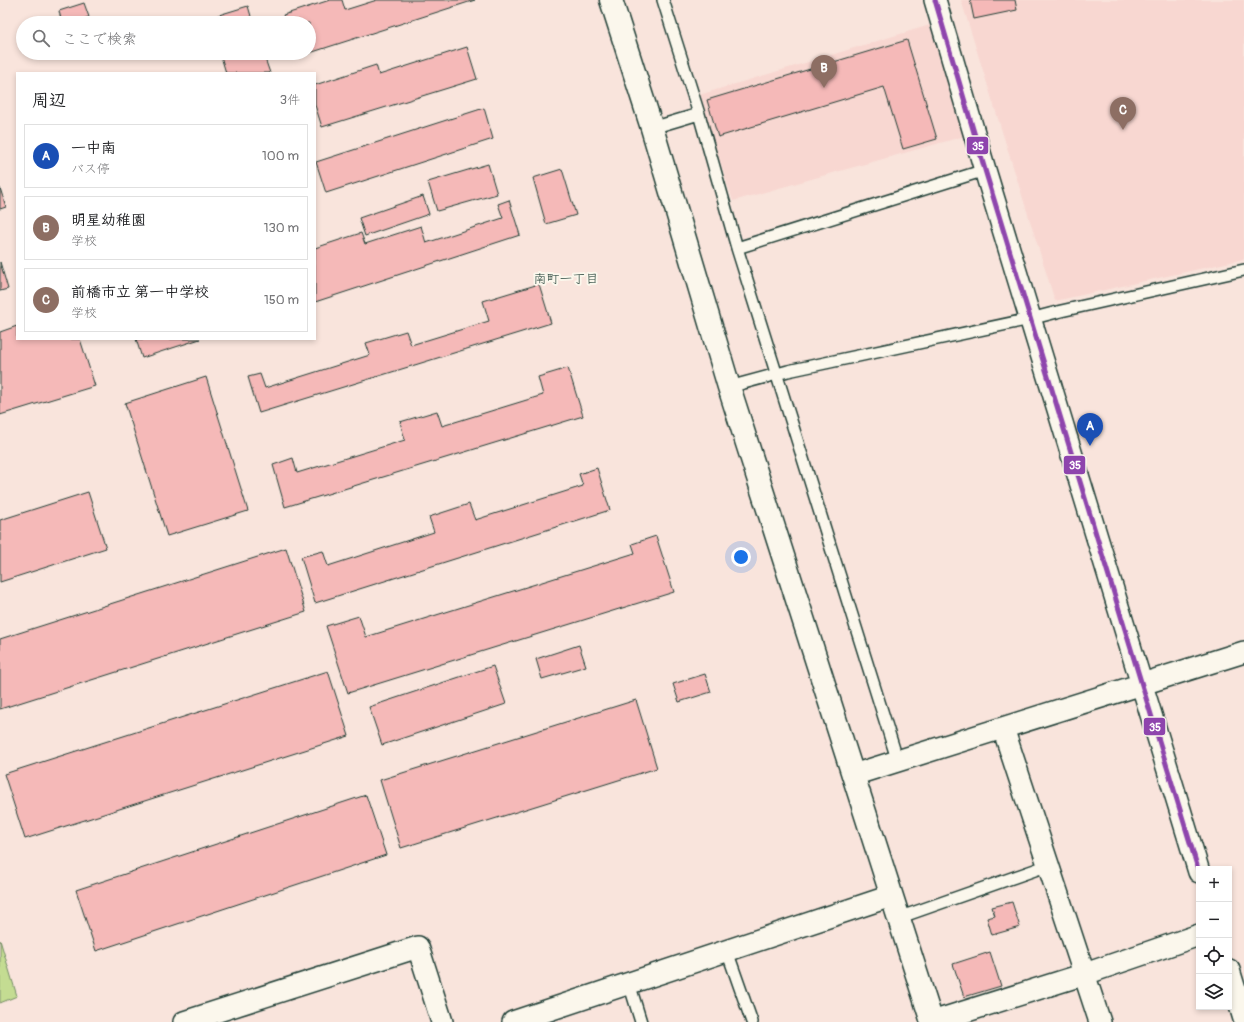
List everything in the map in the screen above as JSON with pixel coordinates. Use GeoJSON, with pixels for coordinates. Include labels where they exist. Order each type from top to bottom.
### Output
{"type":"FeatureCollection","features":[{"type":"Feature","properties":{"kind":"street"},"geometry":{"type":"LineString","coordinates":[[611,0],[652,128],[729,387],[932,1022],[1085,974],[1196,936]]}},
{"type":"Feature","properties":{"kind":"street"},"geometry":{"type":"LineString","coordinates":[[936,0],[984,170],[1197,866]]}},
{"type":"Feature","properties":{"kind":"street"},"geometry":{"type":"LineString","coordinates":[[853,776],[1244,652]]}},
{"type":"Feature","properties":{"kind":"street"},"geometry":{"type":"LineString","coordinates":[[1003,728],[1100,1022]]}},
{"type":"Feature","properties":{"kind":"street"},"geometry":{"type":"LineString","coordinates":[[513,1022],[891,896]]}},
{"type":"Feature","properties":{"kind":"street"},"geometry":{"type":"LineString","coordinates":[[184,1022],[418,947],[442,1022]]}},
{"type":"Feature","properties":{"kind":"street"},"geometry":{"type":"LineString","coordinates":[[1231,974],[1241,996],[1244,1019]]}},
{"type":"Feature","properties":{"kind":"lane"},"geometry":{"type":"LineString","coordinates":[[663,0],[699,114],[737,248],[898,762]]}},
{"type":"Feature","properties":{"kind":"lane"},"geometry":{"type":"LineString","coordinates":[[652,128],[699,114]]}},
{"type":"Feature","properties":{"kind":"lane"},"geometry":{"type":"LineString","coordinates":[[737,248],[984,170]]}},
{"type":"Feature","properties":{"kind":"lane"},"geometry":{"type":"LineString","coordinates":[[729,387],[776,374],[1030,319],[1244,270]]}},
{"type":"Feature","properties":{"kind":"lane"},"geometry":{"type":"LineString","coordinates":[[898,918],[1049,865]]}},
{"type":"Feature","properties":{"kind":"lane"},"geometry":{"type":"LineString","coordinates":[[727,951],[752,1022]]}},
{"type":"Feature","properties":{"kind":"lane"},"geometry":{"type":"LineString","coordinates":[[629,983],[641,1022]]}},
{"type":"Feature","properties":{"kind":"shaded area"},"geometry":{"type":"Polygon","coordinates":[[[961,0],[1244,0],[1244,259],[1055,301],[961,0]]]}},
{"type":"Feature","properties":{"kind":"shaded area"},"geometry":{"type":"Polygon","coordinates":[[[930,25],[965,136],[733,201],[699,95],[930,25]]]}},
{"type":"Feature","properties":{"kind":"green space"},"geometry":{"type":"Polygon","coordinates":[[[0,940],[17,996],[0,1003],[0,940]]]}},
{"type":"Feature","properties":{"kind":"building"},"geometry":{"type":"Polygon","coordinates":[[[330,0],[342,0],[345,10],[377,0],[475,0],[316,51],[316,16],[283,15],[330,0]]]}},
{"type":"Feature","properties":{"kind":"building"},"geometry":{"type":"Polygon","coordinates":[[[970,0],[1015,0],[1017,10],[974,19],[970,0]]]}},
{"type":"Feature","properties":{"kind":"building"},"geometry":{"type":"Polygon","coordinates":[[[84,3],[89,16],[60,16],[59,11],[84,3]]]}},
{"type":"Feature","properties":{"kind":"building"},"geometry":{"type":"Polygon","coordinates":[[[248,6],[251,16],[216,16],[248,6]]]}},
{"type":"Feature","properties":{"kind":"building"},"geometry":{"type":"Polygon","coordinates":[[[907,40],[937,139],[903,149],[884,87],[718,137],[707,100],[907,40]]]}},
{"type":"Feature","properties":{"kind":"building"},"geometry":{"type":"Polygon","coordinates":[[[467,47],[477,79],[322,127],[316,108],[316,85],[376,65],[379,75],[467,47]]]}},
{"type":"Feature","properties":{"kind":"building"},"geometry":{"type":"Polygon","coordinates":[[[222,60],[265,60],[270,72],[226,72],[222,60]]]}},
{"type":"Feature","properties":{"kind":"building"},"geometry":{"type":"Polygon","coordinates":[[[484,108],[493,139],[326,193],[316,162],[484,108]]]}},
{"type":"Feature","properties":{"kind":"building"},"geometry":{"type":"Polygon","coordinates":[[[488,164],[497,194],[437,211],[428,182],[488,164]]]}},
{"type":"Feature","properties":{"kind":"building"},"geometry":{"type":"Polygon","coordinates":[[[562,169],[576,215],[546,224],[533,178],[562,169]]]}},
{"type":"Feature","properties":{"kind":"building"},"geometry":{"type":"Polygon","coordinates":[[[0,188],[6,207],[0,209],[0,188]]]}},
{"type":"Feature","properties":{"kind":"building"},"geometry":{"type":"Polygon","coordinates":[[[423,196],[429,214],[365,236],[359,218],[423,196]]]}},
{"type":"Feature","properties":{"kind":"building"},"geometry":{"type":"Polygon","coordinates":[[[509,200],[520,235],[316,302],[316,248],[361,233],[365,244],[421,226],[426,243],[503,218],[498,204],[509,200]]]}},
{"type":"Feature","properties":{"kind":"building"},"geometry":{"type":"Polygon","coordinates":[[[0,262],[8,289],[0,291],[0,262]]]}},
{"type":"Feature","properties":{"kind":"building"},"geometry":{"type":"Polygon","coordinates":[[[539,284],[551,323],[259,413],[248,377],[260,374],[265,388],[370,355],[366,343],[406,331],[411,345],[489,321],[483,301],[539,284]]]}},
{"type":"Feature","properties":{"kind":"building"},"geometry":{"type":"Polygon","coordinates":[[[16,326],[16,340],[80,340],[95,386],[0,415],[0,332],[16,326]]]}},
{"type":"Feature","properties":{"kind":"building"},"geometry":{"type":"Polygon","coordinates":[[[136,340],[197,340],[142,358],[136,340]]]}},
{"type":"Feature","properties":{"kind":"building"},"geometry":{"type":"Polygon","coordinates":[[[568,368],[583,416],[285,507],[273,465],[293,458],[297,473],[405,440],[400,422],[437,411],[442,426],[543,395],[538,377],[568,368]]]}},
{"type":"Feature","properties":{"kind":"building"},"geometry":{"type":"Polygon","coordinates":[[[206,377],[248,511],[167,536],[125,403],[206,377]]]}},
{"type":"Feature","properties":{"kind":"building"},"geometry":{"type":"Polygon","coordinates":[[[597,468],[610,510],[315,603],[301,557],[323,551],[328,566],[434,532],[429,517],[469,504],[475,520],[583,486],[579,474],[597,468]]]}},
{"type":"Feature","properties":{"kind":"building"},"geometry":{"type":"Polygon","coordinates":[[[88,492],[106,548],[0,582],[0,520],[88,492]]]}},
{"type":"Feature","properties":{"kind":"building"},"geometry":{"type":"Polygon","coordinates":[[[656,536],[674,592],[348,693],[326,626],[359,616],[366,637],[635,553],[632,544],[656,536]]]}},
{"type":"Feature","properties":{"kind":"building"},"geometry":{"type":"Polygon","coordinates":[[[286,548],[306,612],[0,709],[0,639],[286,548]]]}},
{"type":"Feature","properties":{"kind":"building"},"geometry":{"type":"Polygon","coordinates":[[[579,645],[586,666],[542,679],[536,659],[579,645]]]}},
{"type":"Feature","properties":{"kind":"building"},"geometry":{"type":"Polygon","coordinates":[[[493,666],[506,704],[382,745],[369,707],[493,666]]]}},
{"type":"Feature","properties":{"kind":"building"},"geometry":{"type":"Polygon","coordinates":[[[328,671],[349,736],[25,839],[4,774],[328,671]]]}},
{"type":"Feature","properties":{"kind":"building"},"geometry":{"type":"Polygon","coordinates":[[[705,674],[711,692],[679,702],[673,684],[705,674]]]}},
{"type":"Feature","properties":{"kind":"building"},"geometry":{"type":"Polygon","coordinates":[[[636,700],[657,768],[401,848],[380,780],[636,700]]]}},
{"type":"Feature","properties":{"kind":"building"},"geometry":{"type":"Polygon","coordinates":[[[366,795],[386,855],[96,951],[76,890],[366,795]]]}},
{"type":"Feature","properties":{"kind":"building"},"geometry":{"type":"Polygon","coordinates":[[[1012,902],[1020,927],[992,935],[987,918],[995,916],[992,907],[1012,902]]]}},
{"type":"Feature","properties":{"kind":"building"},"geometry":{"type":"Polygon","coordinates":[[[990,952],[1001,986],[964,997],[953,964],[990,952]]]}},
{"type":"Feature","properties":{"kind":"transit line","name":"35"},"geometry":{"type":"LineString","coordinates":[[935,0],[985,170],[1197,866]]}},
{"type":"Feature","properties":{"kind":"place","name":"明星幼稚園"},"geometry":{"type":"Point","coordinates":[824,88]}},
{"type":"Feature","properties":{"kind":"place","name":"前橋市立 第一中学校"},"geometry":{"type":"Point","coordinates":[1123,130]}},
{"type":"Feature","properties":{"kind":"place","name":"一中南"},"geometry":{"type":"Point","coordinates":[1090,446]}},
{"type":"Feature","properties":{"kind":"district","name":"南町一丁目"},"geometry":{"type":"Point","coordinates":[566,279]}}]}
